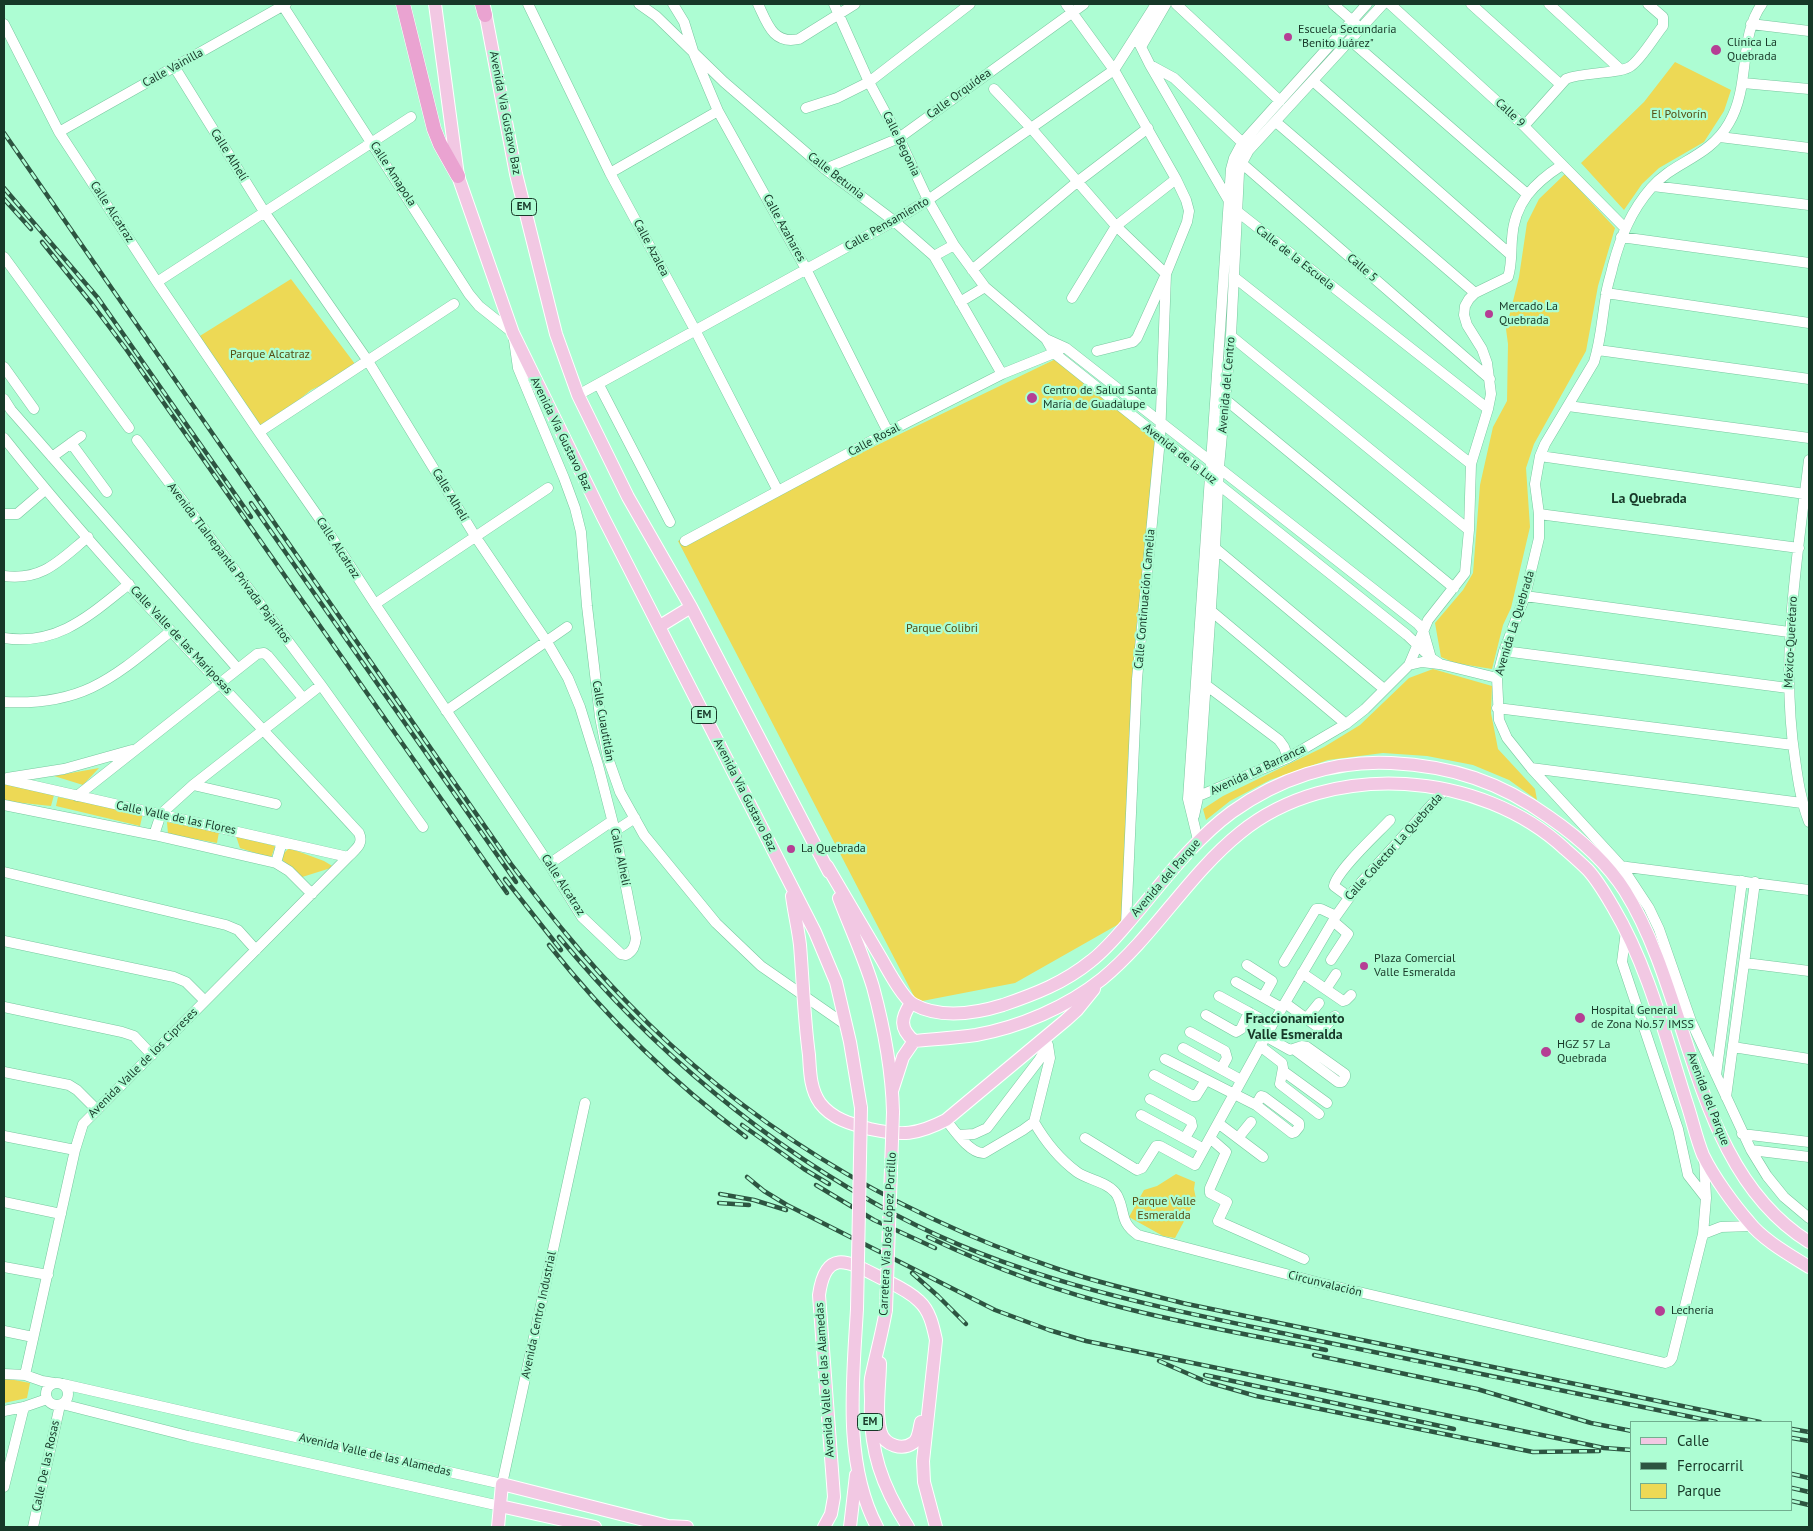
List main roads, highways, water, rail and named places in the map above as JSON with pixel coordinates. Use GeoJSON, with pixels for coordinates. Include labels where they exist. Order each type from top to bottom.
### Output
{"type":"FeatureCollection","features":[{"type":"Feature","properties":{"kind":"highway"},"geometry":{"type":"LineString","coordinates":[[403,4],[434,129],[458,176]]}},
{"type":"Feature","properties":{"kind":"main road","name":"EM"},"geometry":{"type":"LineString","coordinates":[[435,4],[458,176]]}},
{"type":"Feature","properties":{"kind":"main road","name":"Avenida Via Gustavo Baz"},"geometry":{"type":"LineString","coordinates":[[484,7],[518,184],[556,334],[578,395],[628,497],[691,607]]}},
{"type":"Feature","properties":{"kind":"main road","name":"Avenida Vía Gustavo Baz"},"geometry":{"type":"LineString","coordinates":[[458,176],[513,333],[598,508],[815,932],[836,982],[861,1108],[857,1309],[852,1400],[857,1468]]}},
{"type":"Feature","properties":{"kind":"main road","name":"EM"},"geometry":{"type":"LineString","coordinates":[[691,607],[827,866],[872,986],[883,1027],[892,1091]]}},
{"type":"Feature","properties":{"kind":"main road"},"geometry":{"type":"LineString","coordinates":[[660,626],[691,607]]}},
{"type":"Feature","properties":{"kind":"main road","name":"Avenida del Parque"},"geometry":{"type":"LineString","coordinates":[[910,1003],[939,1013],[971,1012],[995,1007],[1041,992],[1071,977],[1095,959],[1198,840],[1232,812],[1286,781],[1313,771],[1338,765],[1389,762],[1452,771],[1485,780],[1533,805],[1572,833],[1605,865],[1624,890],[1653,932],[1719,1135],[1743,1177],[1765,1205],[1799,1236],[1809,1242]]}},
{"type":"Feature","properties":{"kind":"main road","name":"Avenida del Parque"},"geometry":{"type":"LineString","coordinates":[[914,1041],[964,1036],[1000,1029],[1040,1015],[1069,1000],[1102,979],[1152,928],[1212,858],[1242,831],[1281,807],[1317,793],[1362,785],[1411,784],[1480,798],[1527,821],[1558,842],[1590,872],[1608,897],[1642,964],[1704,1156],[1727,1194],[1751,1226],[1809,1267]]}},
{"type":"Feature","properties":{"kind":"main road"},"geometry":{"type":"LineString","coordinates":[[827,866],[890,974],[910,1003],[902,1022],[906,1034],[914,1041],[903,1057],[892,1091]]}},
{"type":"Feature","properties":{"kind":"main road"},"geometry":{"type":"LineString","coordinates":[[789,884],[800,943],[804,1015],[812,1085],[820,1103],[834,1116],[849,1124],[889,1133],[908,1133],[926,1130],[946,1120],[1046,1041],[1077,1010],[1102,979]]}},
{"type":"Feature","properties":{"kind":"main road","name":"Carretera Vía José López Portillo"},"geometry":{"type":"LineString","coordinates":[[892,1091],[893,1112],[886,1310],[871,1379],[870,1424],[879,1467],[892,1501],[908,1527]]}},
{"type":"Feature","properties":{"kind":"main road","name":"Avenida Valle de las Alamedas"},"geometry":{"type":"LineString","coordinates":[[824,1527],[831,1514],[834,1497],[819,1295],[821,1279],[828,1267],[840,1262],[851,1262],[906,1291],[919,1300],[932,1323],[936,1340],[923,1461],[924,1482],[936,1527]]}},
{"type":"Feature","properties":{"kind":"main road"},"geometry":{"type":"LineString","coordinates":[[881,1340],[879,1415],[881,1434],[888,1443],[897,1447],[914,1443],[918,1434],[925,1396],[932,1384]]}},
{"type":"Feature","properties":{"kind":"main road","name":"EM"},"geometry":{"type":"LineString","coordinates":[[857,1468],[871,1516],[877,1527]]}},
{"type":"Feature","properties":{"kind":"main road"},"geometry":{"type":"LineString","coordinates":[[850,1527],[857,1468]]}},
{"type":"Feature","properties":{"kind":"main road","name":"Avenida Valle de las Alamedas"},"geometry":{"type":"LineString","coordinates":[[502,1484],[666,1527],[687,1527]]}},
{"type":"Feature","properties":{"kind":"main road","name":"Avenida Centro Industrial"},"geometry":{"type":"LineString","coordinates":[[498,1527],[502,1484]]}},
{"type":"Feature","properties":{"kind":"main road","name":"Avenida Valle de las Alamedas"},"geometry":{"type":"LineString","coordinates":[[500,1506],[596,1527]]}},
{"type":"Feature","properties":{"kind":"railway"},"geometry":{"type":"LineString","coordinates":[[4,133],[511,864],[552,917],[610,985],[672,1046],[721,1088],[771,1126],[879,1192],[936,1220],[994,1246],[1055,1268],[1121,1288],[1187,1304],[1755,1421]]}},
{"type":"Feature","properties":{"kind":"railway"},"geometry":{"type":"LineString","coordinates":[[4,188],[98,298],[251,517]]}},
{"type":"Feature","properties":{"kind":"railway"},"geometry":{"type":"LineString","coordinates":[[4,199],[31,229]]}},
{"type":"Feature","properties":{"kind":"railway"},"geometry":{"type":"LineString","coordinates":[[42,242],[126,349],[507,893]]}},
{"type":"Feature","properties":{"kind":"railway"},"geometry":{"type":"LineString","coordinates":[[251,503],[516,882]]}},
{"type":"Feature","properties":{"kind":"railway"},"geometry":{"type":"LineString","coordinates":[[505,879],[561,950]]}},
{"type":"Feature","properties":{"kind":"railway"},"geometry":{"type":"LineString","coordinates":[[559,937],[633,1019],[673,1057],[757,1126],[848,1188],[896,1215],[943,1238],[991,1258],[1089,1289],[1139,1302],[1711,1421]]}},
{"type":"Feature","properties":{"kind":"railway"},"geometry":{"type":"LineString","coordinates":[[549,945],[593,998],[641,1047],[692,1094],[746,1137]]}},
{"type":"Feature","properties":{"kind":"railway"},"geometry":{"type":"LineString","coordinates":[[742,1125],[804,1169],[829,1184]]}},
{"type":"Feature","properties":{"kind":"railway"},"geometry":{"type":"LineString","coordinates":[[747,1177],[764,1191],[787,1205],[995,1310],[1049,1330],[1086,1341],[1604,1448],[1630,1450]]}},
{"type":"Feature","properties":{"kind":"railway"},"geometry":{"type":"LineString","coordinates":[[816,1185],[874,1220],[935,1248]]}},
{"type":"Feature","properties":{"kind":"railway"},"geometry":{"type":"LineString","coordinates":[[720,1194],[754,1200],[786,1210]]}},
{"type":"Feature","properties":{"kind":"railway"},"geometry":{"type":"LineString","coordinates":[[719,1203],[749,1205]]}},
{"type":"Feature","properties":{"kind":"railway"},"geometry":{"type":"LineString","coordinates":[[928,1237],[1028,1279],[1079,1296],[1156,1316],[1326,1350]]}},
{"type":"Feature","properties":{"kind":"railway"},"geometry":{"type":"LineString","coordinates":[[912,1273],[966,1324]]}},
{"type":"Feature","properties":{"kind":"railway"},"geometry":{"type":"LineString","coordinates":[[1314,1355],[1477,1389],[1591,1423],[1630,1431]]}},
{"type":"Feature","properties":{"kind":"railway"},"geometry":{"type":"LineString","coordinates":[[1159,1361],[1207,1382],[1256,1396],[1533,1452],[1599,1451]]}},
{"type":"Feature","properties":{"kind":"railway"},"geometry":{"type":"LineString","coordinates":[[1205,1375],[1454,1429]]}},
{"type":"Feature","properties":{"kind":"railway"},"geometry":{"type":"LineString","coordinates":[[1793,1429],[1809,1432]]}},
{"type":"Feature","properties":{"kind":"railway"},"geometry":{"type":"LineString","coordinates":[[1793,1438],[1809,1441]]}},
{"type":"Feature","properties":{"kind":"railway"},"geometry":{"type":"LineString","coordinates":[[1793,1474],[1809,1478]]}},
{"type":"Feature","properties":{"kind":"railway"},"geometry":{"type":"LineString","coordinates":[[1793,1488],[1809,1492]]}},
{"type":"Feature","properties":{"kind":"railway"},"geometry":{"type":"LineString","coordinates":[[1793,1501],[1809,1505]]}},
{"type":"Feature","properties":{"kind":"place","name":"Escuela Secundaria \"Benito Juárez\""},"geometry":{"type":"Point","coordinates":[1288,37]}},
{"type":"Feature","properties":{"kind":"place","name":"Clínica La Quebrada"},"geometry":{"type":"Point","coordinates":[1716,50]}},
{"type":"Feature","properties":{"kind":"place","name":"Mercado La Quebrada"},"geometry":{"type":"Point","coordinates":[1489,314]}},
{"type":"Feature","properties":{"kind":"place","name":"Centro de Salud Santa María de Guadalupe"},"geometry":{"type":"Point","coordinates":[1032,398]}},
{"type":"Feature","properties":{"kind":"place","name":"La Quebrada"},"geometry":{"type":"Point","coordinates":[791,849]}},
{"type":"Feature","properties":{"kind":"place","name":"Plaza Comercial Valle Esmeralda"},"geometry":{"type":"Point","coordinates":[1364,966]}},
{"type":"Feature","properties":{"kind":"place","name":"Hospital General de Zona No.57 IMSS"},"geometry":{"type":"Point","coordinates":[1580,1018]}},
{"type":"Feature","properties":{"kind":"place","name":"HGZ 57 La Quebrada"},"geometry":{"type":"Point","coordinates":[1546,1052]}},
{"type":"Feature","properties":{"kind":"place","name":"Lechería"},"geometry":{"type":"Point","coordinates":[1660,1311]}},
{"type":"Feature","properties":{"kind":"district","name":"La Quebrada"},"geometry":{"type":"Point","coordinates":[1649,499]}},
{"type":"Feature","properties":{"kind":"district","name":"Fraccionamiento Valle Esmeralda"},"geometry":{"type":"Point","coordinates":[1295,1028]}},
{"type":"Feature","properties":{"kind":"park label","name":"El Polvorín"},"geometry":{"type":"Point","coordinates":[1679,115]}},
{"type":"Feature","properties":{"kind":"park label","name":"Parque Alcatraz"},"geometry":{"type":"Point","coordinates":[270,355]}},
{"type":"Feature","properties":{"kind":"park label","name":"Parque Colibri"},"geometry":{"type":"Point","coordinates":[942,629]}},
{"type":"Feature","properties":{"kind":"park label","name":"Parque Valle Esmeralda"},"geometry":{"type":"Point","coordinates":[1164,1209]}}]}
